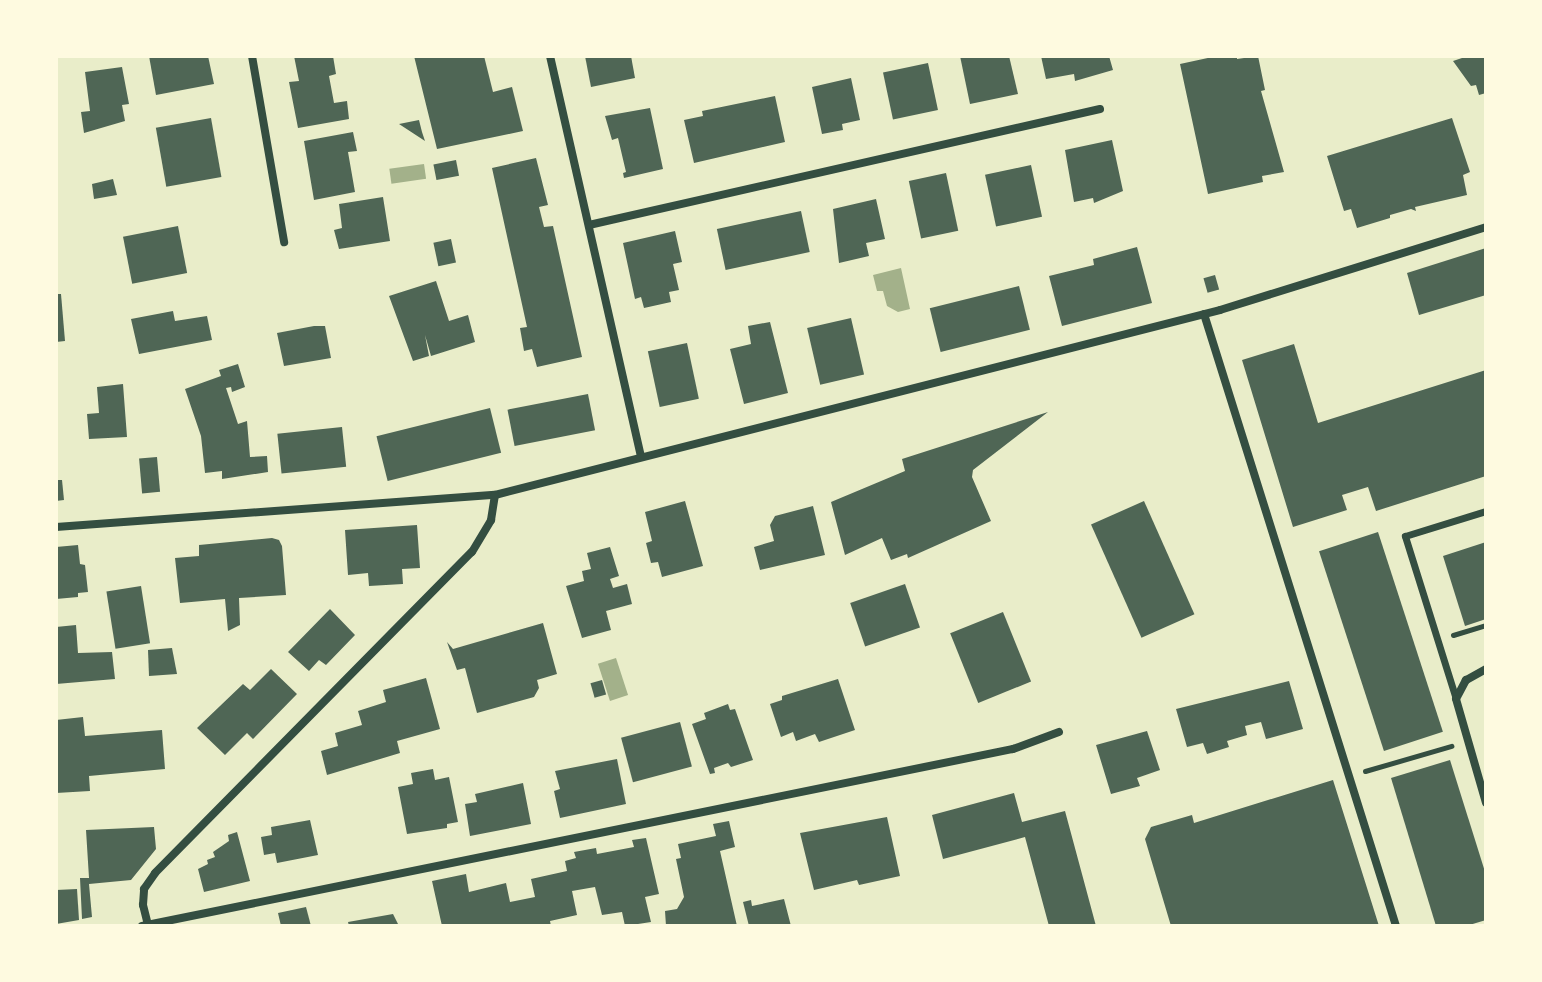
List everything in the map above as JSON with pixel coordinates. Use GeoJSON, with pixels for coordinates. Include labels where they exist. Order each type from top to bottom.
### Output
{"type":"FeatureCollection","features":[{"type":"Feature","properties":{"kind":"street"},"geometry":{"type":"LineString","coordinates":[[252,56],[284,242]]}},
{"type":"Feature","properties":{"kind":"street"},"geometry":{"type":"LineString","coordinates":[[550,56],[641,457]]}},
{"type":"Feature","properties":{"kind":"street"},"geometry":{"type":"LineString","coordinates":[[589,225],[1100,109]]}},
{"type":"Feature","properties":{"kind":"street"},"geometry":{"type":"LineString","coordinates":[[56,527],[495,495],[1204,314],[1486,227]]}},
{"type":"Feature","properties":{"kind":"street"},"geometry":{"type":"LineString","coordinates":[[1204,314],[1396,926]]}},
{"type":"Feature","properties":{"kind":"street"},"geometry":{"type":"LineString","coordinates":[[495,495],[491,520],[472,552],[155,873],[144,889],[145,925],[1013,749],[1059,732]]}},
{"type":"Feature","properties":{"kind":"street"},"geometry":{"type":"LineString","coordinates":[[1486,511],[1405,536],[1486,803]]}},
{"type":"Feature","properties":{"kind":"street"},"geometry":{"type":"LineString","coordinates":[[1456,699],[1466,680],[1486,669]]}},
{"type":"Feature","properties":{"kind":"path"},"geometry":{"type":"LineString","coordinates":[[1438,640],[1486,625]]}},
{"type":"Feature","properties":{"kind":"path"},"geometry":{"type":"LineString","coordinates":[[1350,776],[1468,741]]}},
{"type":"Feature","properties":{"kind":"shaded area"},"geometry":{"type":"Polygon","coordinates":[[[424,164],[426,179],[391,184],[389,169],[424,164]]]}},
{"type":"Feature","properties":{"kind":"shaded area"},"geometry":{"type":"Polygon","coordinates":[[[901,268],[910,309],[898,312],[887,306],[883,291],[877,291],[873,275],[901,268]]]}},
{"type":"Feature","properties":{"kind":"shaded area"},"geometry":{"type":"Polygon","coordinates":[[[616,658],[628,695],[610,701],[598,664],[616,658]]]}},
{"type":"Feature","properties":{"kind":"building"},"geometry":{"type":"Polygon","coordinates":[[[149,56],[208,56],[214,84],[156,95],[149,56]]]}},
{"type":"Feature","properties":{"kind":"building"},"geometry":{"type":"Polygon","coordinates":[[[294,56],[333,56],[336,74],[329,76],[334,103],[347,101],[349,119],[298,128],[289,82],[299,81],[294,56]]]}},
{"type":"Feature","properties":{"kind":"building"},"geometry":{"type":"Polygon","coordinates":[[[414,56],[484,56],[493,92],[512,87],[523,131],[437,149],[414,56]]]}},
{"type":"Feature","properties":{"kind":"building"},"geometry":{"type":"Polygon","coordinates":[[[585,56],[631,56],[635,78],[591,87],[585,56]]]}},
{"type":"Feature","properties":{"kind":"building"},"geometry":{"type":"Polygon","coordinates":[[[960,56],[1009,56],[1018,94],[970,104],[960,56]]]}},
{"type":"Feature","properties":{"kind":"building"},"geometry":{"type":"Polygon","coordinates":[[[1041,56],[1109,56],[1113,70],[1075,81],[1074,74],[1046,79],[1041,56]]]}},
{"type":"Feature","properties":{"kind":"building"},"geometry":{"type":"Polygon","coordinates":[[[1217,56],[1237,56],[1237,59],[1258,56],[1265,90],[1261,91],[1284,172],[1262,176],[1263,182],[1208,194],[1180,64],[1217,56]]]}},
{"type":"Feature","properties":{"kind":"building"},"geometry":{"type":"Polygon","coordinates":[[[1468,56],[1486,56],[1486,93],[1479,95],[1476,85],[1471,86],[1453,61],[1468,56]]]}},
{"type":"Feature","properties":{"kind":"building"},"geometry":{"type":"Polygon","coordinates":[[[928,63],[938,110],[893,120],[883,73],[928,63]]]}},
{"type":"Feature","properties":{"kind":"building"},"geometry":{"type":"Polygon","coordinates":[[[122,67],[129,104],[122,105],[125,121],[84,133],[81,112],[90,111],[85,72],[122,67]]]}},
{"type":"Feature","properties":{"kind":"building"},"geometry":{"type":"Polygon","coordinates":[[[851,78],[860,120],[842,124],[843,130],[822,134],[812,87],[851,78]]]}},
{"type":"Feature","properties":{"kind":"building"},"geometry":{"type":"Polygon","coordinates":[[[775,96],[785,142],[694,163],[684,120],[703,116],[702,111],[775,96]]]}},
{"type":"Feature","properties":{"kind":"building"},"geometry":{"type":"Polygon","coordinates":[[[650,108],[663,169],[624,178],[623,173],[626,172],[618,138],[612,140],[605,116],[650,108]]]}},
{"type":"Feature","properties":{"kind":"building"},"geometry":{"type":"Polygon","coordinates":[[[211,118],[221,177],[166,187],[156,128],[211,118]]]}},
{"type":"Feature","properties":{"kind":"building"},"geometry":{"type":"Polygon","coordinates":[[[1452,118],[1470,172],[1463,175],[1467,195],[1415,207],[1416,211],[1411,209],[1390,215],[1390,218],[1357,228],[1351,209],[1344,211],[1327,156],[1452,118]]]}},
{"type":"Feature","properties":{"kind":"building"},"geometry":{"type":"Polygon","coordinates":[[[419,120],[422,132],[425,141],[399,124],[419,120]]]}},
{"type":"Feature","properties":{"kind":"building"},"geometry":{"type":"Polygon","coordinates":[[[353,132],[357,151],[348,152],[355,192],[314,200],[304,141],[353,132]]]}},
{"type":"Feature","properties":{"kind":"building"},"geometry":{"type":"Polygon","coordinates":[[[1112,140],[1123,191],[1094,203],[1093,198],[1074,202],[1065,150],[1112,140]]]}},
{"type":"Feature","properties":{"kind":"building"},"geometry":{"type":"Polygon","coordinates":[[[536,158],[548,205],[539,207],[544,227],[553,226],[582,357],[537,367],[532,349],[524,351],[520,328],[527,327],[492,168],[536,158]]]}},
{"type":"Feature","properties":{"kind":"building"},"geometry":{"type":"Polygon","coordinates":[[[456,160],[459,176],[436,180],[433,164],[456,160]]]}},
{"type":"Feature","properties":{"kind":"building"},"geometry":{"type":"Polygon","coordinates":[[[1031,165],[1042,217],[996,227],[985,175],[1031,165]]]}},
{"type":"Feature","properties":{"kind":"building"},"geometry":{"type":"Polygon","coordinates":[[[946,173],[958,231],[921,239],[909,181],[946,173]]]}},
{"type":"Feature","properties":{"kind":"building"},"geometry":{"type":"Polygon","coordinates":[[[113,179],[117,195],[94,199],[92,184],[113,179]]]}},
{"type":"Feature","properties":{"kind":"building"},"geometry":{"type":"Polygon","coordinates":[[[383,197],[390,241],[339,249],[334,230],[342,228],[339,204],[383,197]]]}},
{"type":"Feature","properties":{"kind":"building"},"geometry":{"type":"Polygon","coordinates":[[[876,199],[885,239],[866,243],[869,256],[839,263],[833,209],[876,199]]]}},
{"type":"Feature","properties":{"kind":"building"},"geometry":{"type":"Polygon","coordinates":[[[801,211],[810,252],[726,270],[717,229],[801,211]]]}},
{"type":"Feature","properties":{"kind":"building"},"geometry":{"type":"Polygon","coordinates":[[[178,226],[187,273],[132,284],[123,237],[178,226]]]}},
{"type":"Feature","properties":{"kind":"building"},"geometry":{"type":"Polygon","coordinates":[[[675,231],[682,262],[673,264],[679,290],[669,292],[671,302],[644,308],[641,297],[635,299],[623,243],[675,231]]]}},
{"type":"Feature","properties":{"kind":"building"},"geometry":{"type":"Polygon","coordinates":[[[451,239],[456,262],[438,266],[433,243],[451,239]]]}},
{"type":"Feature","properties":{"kind":"building"},"geometry":{"type":"Polygon","coordinates":[[[1137,247],[1152,303],[1062,326],[1049,276],[1094,265],[1093,259],[1137,247]]]}},
{"type":"Feature","properties":{"kind":"building"},"geometry":{"type":"Polygon","coordinates":[[[1486,248],[1486,295],[1419,315],[1407,273],[1486,248]]]}},
{"type":"Feature","properties":{"kind":"building"},"geometry":{"type":"Polygon","coordinates":[[[1215,275],[1219,289],[1208,293],[1203,278],[1215,275]]]}},
{"type":"Feature","properties":{"kind":"building"},"geometry":{"type":"Polygon","coordinates":[[[436,281],[449,321],[468,315],[475,342],[431,356],[425,335],[429,356],[413,361],[389,296],[436,281]]]}},
{"type":"Feature","properties":{"kind":"building"},"geometry":{"type":"Polygon","coordinates":[[[1019,286],[1030,330],[941,352],[930,308],[1019,286]]]}},
{"type":"Feature","properties":{"kind":"building"},"geometry":{"type":"Polygon","coordinates":[[[56,294],[61,294],[65,341],[56,342],[56,294]]]}},
{"type":"Feature","properties":{"kind":"building"},"geometry":{"type":"Polygon","coordinates":[[[173,311],[175,321],[207,316],[212,340],[139,354],[131,319],[173,311]]]}},
{"type":"Feature","properties":{"kind":"building"},"geometry":{"type":"Polygon","coordinates":[[[851,318],[864,375],[820,385],[807,328],[851,318]]]}},
{"type":"Feature","properties":{"kind":"building"},"geometry":{"type":"Polygon","coordinates":[[[770,322],[788,393],[744,404],[730,349],[751,344],[748,326],[770,322]]]}},
{"type":"Feature","properties":{"kind":"building"},"geometry":{"type":"Polygon","coordinates":[[[325,326],[331,358],[284,366],[277,333],[325,326]]]}},
{"type":"Feature","properties":{"kind":"building"},"geometry":{"type":"Polygon","coordinates":[[[687,343],[699,399],[660,407],[648,351],[687,343]]]}},
{"type":"Feature","properties":{"kind":"building"},"geometry":{"type":"Polygon","coordinates":[[[1294,344],[1318,423],[1486,370],[1486,476],[1376,511],[1368,487],[1342,495],[1347,510],[1293,527],[1242,360],[1294,344]]]}},
{"type":"Feature","properties":{"kind":"building"},"geometry":{"type":"Polygon","coordinates":[[[238,364],[245,387],[232,392],[231,387],[226,388],[238,424],[247,421],[250,457],[267,456],[268,472],[222,479],[222,471],[205,473],[201,436],[185,389],[221,376],[219,370],[238,364]]]}},
{"type":"Feature","properties":{"kind":"building"},"geometry":{"type":"Polygon","coordinates":[[[123,384],[127,437],[89,439],[87,414],[99,413],[97,387],[123,384]]]}},
{"type":"Feature","properties":{"kind":"building"},"geometry":{"type":"Polygon","coordinates":[[[588,394],[595,430],[515,446],[508,410],[588,394]]]}},
{"type":"Feature","properties":{"kind":"building"},"geometry":{"type":"Polygon","coordinates":[[[490,408],[501,453],[388,481],[376,436],[490,408]]]}},
{"type":"Feature","properties":{"kind":"building"},"geometry":{"type":"Polygon","coordinates":[[[1048,412],[973,470],[972,477],[991,521],[908,558],[907,554],[891,560],[882,538],[845,555],[831,502],[905,471],[902,459],[1048,412]]]}},
{"type":"Feature","properties":{"kind":"building"},"geometry":{"type":"Polygon","coordinates":[[[342,427],[346,467],[282,474],[277,434],[342,427]]]}},
{"type":"Feature","properties":{"kind":"building"},"geometry":{"type":"Polygon","coordinates":[[[157,457],[160,492],[142,493],[139,459],[157,457]]]}},
{"type":"Feature","properties":{"kind":"building"},"geometry":{"type":"Polygon","coordinates":[[[56,480],[62,480],[64,500],[56,501],[56,480]]]}},
{"type":"Feature","properties":{"kind":"building"},"geometry":{"type":"Polygon","coordinates":[[[685,501],[703,566],[662,577],[658,562],[651,563],[646,543],[652,541],[645,512],[685,501]]]}},
{"type":"Feature","properties":{"kind":"building"},"geometry":{"type":"Polygon","coordinates":[[[1144,501],[1194,614],[1141,638],[1091,525],[1144,501]]]}},
{"type":"Feature","properties":{"kind":"building"},"geometry":{"type":"Polygon","coordinates":[[[813,506],[825,555],[760,570],[754,547],[774,541],[770,525],[775,516],[813,506]]]}},
{"type":"Feature","properties":{"kind":"building"},"geometry":{"type":"Polygon","coordinates":[[[417,525],[420,568],[402,569],[403,584],[369,586],[368,573],[348,575],[345,530],[417,525]]]}},
{"type":"Feature","properties":{"kind":"building"},"geometry":{"type":"Polygon","coordinates":[[[1378,532],[1443,732],[1384,751],[1319,551],[1378,532]]]}},
{"type":"Feature","properties":{"kind":"building"},"geometry":{"type":"Polygon","coordinates":[[[272,538],[279,540],[282,546],[286,595],[239,598],[240,625],[228,631],[225,599],[180,603],[175,558],[199,556],[199,545],[272,538]]]}},
{"type":"Feature","properties":{"kind":"building"},"geometry":{"type":"Polygon","coordinates":[[[1486,542],[1486,619],[1465,626],[1443,556],[1486,542]]]}},
{"type":"Feature","properties":{"kind":"building"},"geometry":{"type":"Polygon","coordinates":[[[78,545],[80,564],[85,565],[88,592],[78,593],[78,597],[56,599],[56,547],[78,545]]]}},
{"type":"Feature","properties":{"kind":"building"},"geometry":{"type":"Polygon","coordinates":[[[610,547],[619,576],[610,579],[613,588],[627,584],[632,604],[606,611],[611,630],[582,638],[566,586],[584,581],[582,571],[591,569],[587,553],[610,547]]]}},
{"type":"Feature","properties":{"kind":"building"},"geometry":{"type":"Polygon","coordinates":[[[905,584],[920,627],[865,646],[850,603],[905,584]]]}},
{"type":"Feature","properties":{"kind":"building"},"geometry":{"type":"Polygon","coordinates":[[[141,586],[150,643],[116,649],[106,591],[141,586]]]}},
{"type":"Feature","properties":{"kind":"building"},"geometry":{"type":"Polygon","coordinates":[[[330,609],[355,635],[326,665],[319,660],[309,671],[288,652],[330,609]]]}},
{"type":"Feature","properties":{"kind":"building"},"geometry":{"type":"Polygon","coordinates":[[[1003,612],[1031,682],[978,703],[950,633],[1003,612]]]}},
{"type":"Feature","properties":{"kind":"building"},"geometry":{"type":"Polygon","coordinates":[[[543,623],[557,674],[537,680],[539,688],[534,697],[477,713],[465,668],[457,670],[447,642],[453,649],[543,623]]]}},
{"type":"Feature","properties":{"kind":"building"},"geometry":{"type":"Polygon","coordinates":[[[76,625],[78,653],[112,652],[115,679],[56,684],[56,627],[76,625]]]}},
{"type":"Feature","properties":{"kind":"building"},"geometry":{"type":"Polygon","coordinates":[[[172,648],[177,674],[149,676],[148,650],[172,648]]]}},
{"type":"Feature","properties":{"kind":"building"},"geometry":{"type":"Polygon","coordinates":[[[271,669],[297,694],[253,739],[247,733],[225,755],[197,728],[243,684],[250,690],[271,669]]]}},
{"type":"Feature","properties":{"kind":"building"},"geometry":{"type":"Polygon","coordinates":[[[426,678],[440,729],[397,741],[400,753],[327,775],[321,751],[338,746],[335,733],[362,725],[358,711],[386,702],[383,690],[426,678]]]}},
{"type":"Feature","properties":{"kind":"building"},"geometry":{"type":"Polygon","coordinates":[[[838,679],[855,730],[819,742],[815,734],[796,741],[793,732],[781,737],[770,704],[782,700],[782,696],[838,679]]]}},
{"type":"Feature","properties":{"kind":"building"},"geometry":{"type":"Polygon","coordinates":[[[602,680],[606,694],[595,698],[590,683],[602,680]]]}},
{"type":"Feature","properties":{"kind":"building"},"geometry":{"type":"Polygon","coordinates":[[[1289,681],[1303,729],[1266,739],[1261,722],[1245,726],[1247,735],[1227,741],[1229,747],[1207,754],[1203,743],[1187,747],[1176,709],[1289,681]]]}},
{"type":"Feature","properties":{"kind":"building"},"geometry":{"type":"Polygon","coordinates":[[[728,704],[730,710],[735,709],[753,760],[731,767],[728,763],[714,768],[715,773],[710,774],[692,724],[706,719],[704,713],[728,704]]]}},
{"type":"Feature","properties":{"kind":"building"},"geometry":{"type":"Polygon","coordinates":[[[83,717],[85,736],[162,730],[165,769],[89,776],[90,791],[56,793],[56,720],[83,717]]]}},
{"type":"Feature","properties":{"kind":"building"},"geometry":{"type":"Polygon","coordinates":[[[680,722],[692,766],[633,782],[621,738],[680,722]]]}},
{"type":"Feature","properties":{"kind":"building"},"geometry":{"type":"Polygon","coordinates":[[[1147,731],[1160,770],[1137,778],[1140,786],[1111,794],[1096,745],[1147,731]]]}},
{"type":"Feature","properties":{"kind":"building"},"geometry":{"type":"Polygon","coordinates":[[[617,759],[626,804],[560,818],[554,791],[560,789],[555,771],[617,759]]]}},
{"type":"Feature","properties":{"kind":"building"},"geometry":{"type":"Polygon","coordinates":[[[1450,760],[1486,875],[1486,920],[1466,926],[1436,926],[1391,778],[1450,760]]]}},
{"type":"Feature","properties":{"kind":"building"},"geometry":{"type":"Polygon","coordinates":[[[433,769],[435,780],[449,777],[458,822],[447,824],[447,828],[407,834],[398,787],[413,784],[411,773],[433,769]]]}},
{"type":"Feature","properties":{"kind":"building"},"geometry":{"type":"Polygon","coordinates":[[[1333,780],[1379,926],[1171,926],[1145,839],[1151,827],[1192,815],[1194,823],[1333,780]]]}},
{"type":"Feature","properties":{"kind":"building"},"geometry":{"type":"Polygon","coordinates":[[[523,783],[531,824],[470,836],[465,804],[477,802],[475,794],[523,783]]]}},
{"type":"Feature","properties":{"kind":"building"},"geometry":{"type":"Polygon","coordinates":[[[1014,793],[1022,822],[1065,811],[1096,926],[1049,926],[1025,837],[943,859],[932,815],[1014,793]]]}},
{"type":"Feature","properties":{"kind":"building"},"geometry":{"type":"Polygon","coordinates":[[[887,817],[900,876],[859,885],[857,880],[814,890],[800,833],[887,817]]]}},
{"type":"Feature","properties":{"kind":"building"},"geometry":{"type":"Polygon","coordinates":[[[310,820],[318,855],[277,863],[275,853],[264,855],[261,837],[272,835],[271,827],[310,820]]]}},
{"type":"Feature","properties":{"kind":"building"},"geometry":{"type":"Polygon","coordinates":[[[729,821],[735,847],[720,851],[737,926],[666,926],[665,911],[677,909],[684,897],[676,859],[681,858],[678,844],[716,836],[713,824],[729,821]]]}},
{"type":"Feature","properties":{"kind":"building"},"geometry":{"type":"Polygon","coordinates":[[[154,827],[156,849],[131,880],[89,884],[92,917],[82,919],[80,878],[89,878],[86,830],[154,827]]]}},
{"type":"Feature","properties":{"kind":"building"},"geometry":{"type":"Polygon","coordinates":[[[237,832],[250,881],[204,892],[198,869],[215,857],[213,852],[229,841],[228,835],[237,832]]]}},
{"type":"Feature","properties":{"kind":"building"},"geometry":{"type":"Polygon","coordinates":[[[646,838],[659,894],[645,897],[651,922],[625,926],[622,912],[602,915],[595,887],[572,891],[577,915],[550,921],[551,926],[442,926],[432,881],[466,874],[469,892],[506,883],[510,902],[535,897],[531,879],[567,871],[565,861],[576,858],[574,852],[596,848],[597,854],[634,847],[632,840],[646,838]]]}},
{"type":"Feature","properties":{"kind":"building"},"geometry":{"type":"Polygon","coordinates":[[[77,889],[79,920],[56,924],[56,890],[77,889]]]}},
{"type":"Feature","properties":{"kind":"building"},"geometry":{"type":"Polygon","coordinates":[[[784,899],[791,926],[749,926],[743,902],[751,900],[752,906],[784,899]]]}},
{"type":"Feature","properties":{"kind":"building"},"geometry":{"type":"Polygon","coordinates":[[[306,907],[311,926],[281,926],[278,913],[306,907]]]}},
{"type":"Feature","properties":{"kind":"building"},"geometry":{"type":"Polygon","coordinates":[[[393,914],[399,926],[349,926],[348,922],[393,914]]]}}]}
